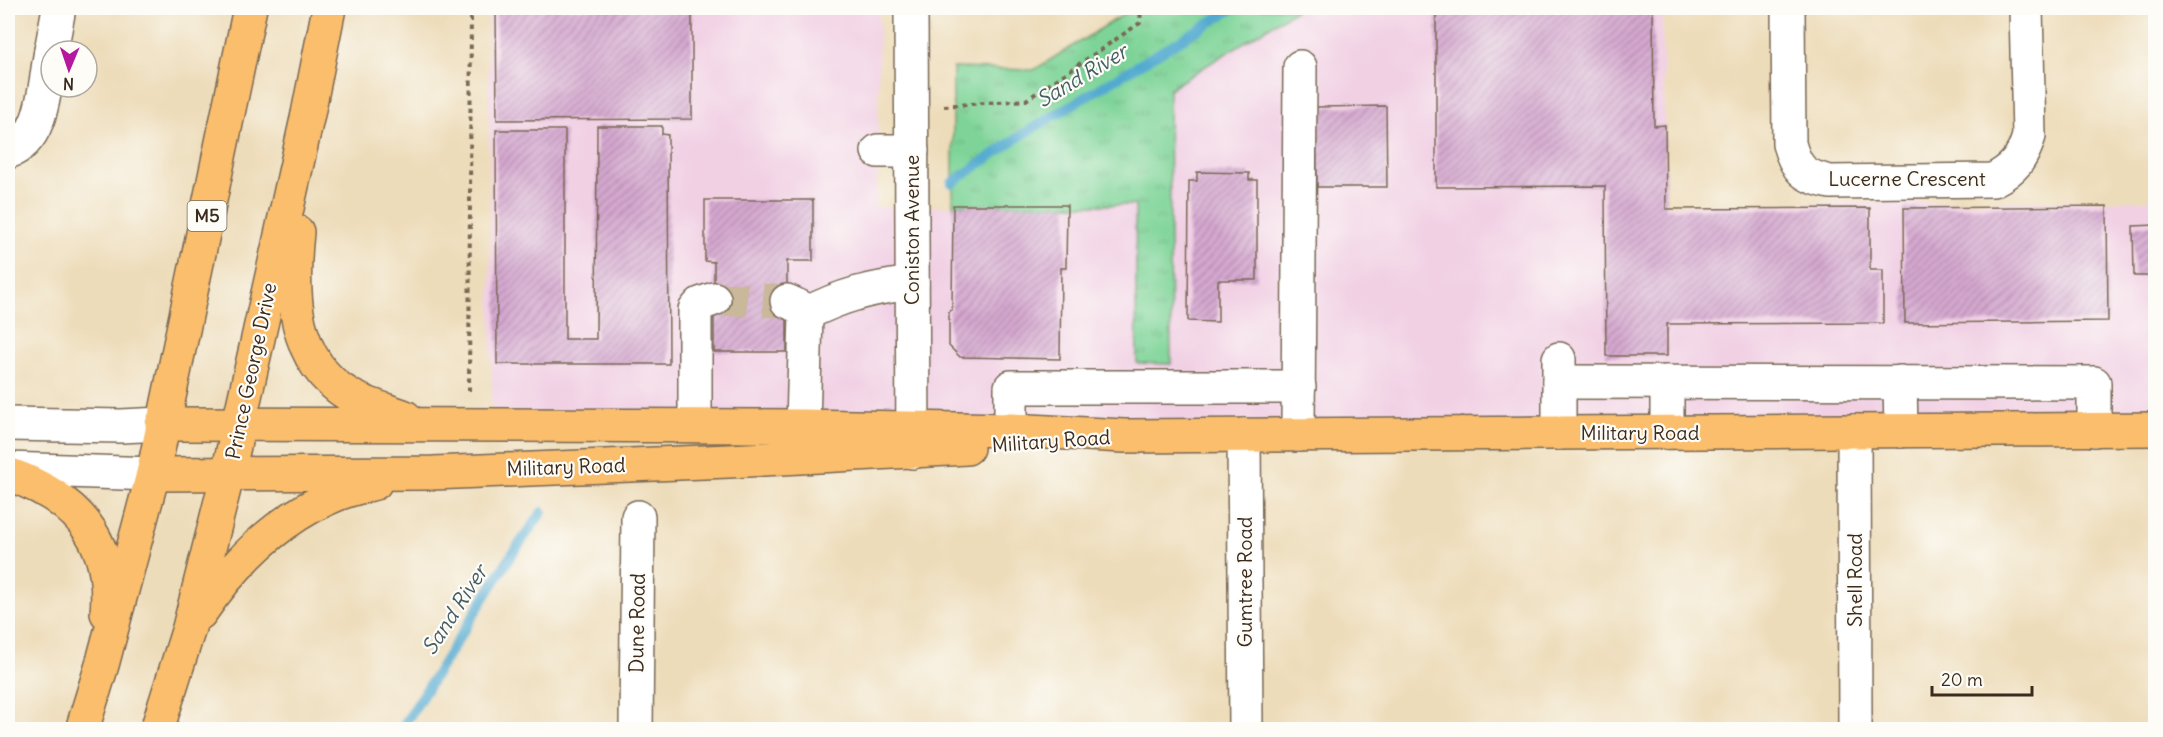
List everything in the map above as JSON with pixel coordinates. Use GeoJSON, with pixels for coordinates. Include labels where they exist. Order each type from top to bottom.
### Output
{"type":"FeatureCollection","features":[{"type":"Feature","properties":{"kind":"main road","name":"M5"},"geometry":{"type":"LineString","coordinates":[[82,729],[102,665],[153,474],[250,8]]}},
{"type":"Feature","properties":{"kind":"main road","name":"Prince George Drive"},"geometry":{"type":"LineString","coordinates":[[157,729],[189,628],[228,473],[308,114],[329,8]]}},
{"type":"Feature","properties":{"kind":"main road"},"geometry":{"type":"LineString","coordinates":[[308,114],[296,236],[295,301],[306,349],[318,369],[349,395],[422,424]]}},
{"type":"Feature","properties":{"kind":"main road","name":"Military Road"},"geometry":{"type":"LineString","coordinates":[[162,424],[803,426],[913,440],[1124,436],[2156,429]]}},
{"type":"Feature","properties":{"kind":"main road","name":"Military Road"},"geometry":{"type":"LineString","coordinates":[[153,474],[433,473],[913,440],[1011,430],[1124,436]]}},
{"type":"Feature","properties":{"kind":"main road"},"geometry":{"type":"LineString","coordinates":[[189,628],[219,585],[250,552],[278,528],[339,493],[377,482],[433,473]]}},
{"type":"Feature","properties":{"kind":"main road"},"geometry":{"type":"LineString","coordinates":[[8,474],[44,488],[76,511],[96,541],[107,584],[102,665]]}},
{"type":"Feature","properties":{"kind":"street"},"geometry":{"type":"LineString","coordinates":[[53,39],[59,8]]}},
{"type":"Feature","properties":{"kind":"street","name":"Coniston Avenue"},"geometry":{"type":"LineString","coordinates":[[911,8],[913,440]]}},
{"type":"Feature","properties":{"kind":"street","name":"Lucerne Crescent"},"geometry":{"type":"LineString","coordinates":[[1788,8],[1789,144],[1794,160],[1810,177],[1830,182],[1992,180],[2008,172],[2024,152],[2029,136],[2026,8]]}},
{"type":"Feature","properties":{"kind":"street"},"geometry":{"type":"LineString","coordinates":[[1298,435],[1300,67]]}},
{"type":"Feature","properties":{"kind":"street"},"geometry":{"type":"LineString","coordinates":[[8,152],[28,140],[35,128],[41,99]]}},
{"type":"Feature","properties":{"kind":"street"},"geometry":{"type":"LineString","coordinates":[[878,151],[912,151]]}},
{"type":"Feature","properties":{"kind":"street"},"geometry":{"type":"LineString","coordinates":[[803,426],[796,307],[873,288],[912,283]]}},
{"type":"Feature","properties":{"kind":"street"},"geometry":{"type":"LineString","coordinates":[[695,425],[695,310],[700,304],[714,299]]}},
{"type":"Feature","properties":{"kind":"street"},"geometry":{"type":"LineString","coordinates":[[1559,433],[1559,370],[1667,382],[2094,383],[2094,430]]}},
{"type":"Feature","properties":{"kind":"street"},"geometry":{"type":"LineString","coordinates":[[1667,382],[1667,432]]}},
{"type":"Feature","properties":{"kind":"street"},"geometry":{"type":"LineString","coordinates":[[1900,382],[1901,431]]}},
{"type":"Feature","properties":{"kind":"street"},"geometry":{"type":"LineString","coordinates":[[1011,430],[1011,387],[1299,387]]}},
{"type":"Feature","properties":{"kind":"street","name":"Military Road"},"geometry":{"type":"LineString","coordinates":[[8,424],[121,426],[162,424]]}},
{"type":"Feature","properties":{"kind":"street","name":"Shell Road"},"geometry":{"type":"LineString","coordinates":[[1854,431],[1855,729]]}},
{"type":"Feature","properties":{"kind":"street","name":"Gumtree Road"},"geometry":{"type":"LineString","coordinates":[[1244,435],[1246,729]]}},
{"type":"Feature","properties":{"kind":"street","name":"Military Road"},"geometry":{"type":"LineString","coordinates":[[8,469],[153,474]]}},
{"type":"Feature","properties":{"kind":"street","name":"Dune Road"},"geometry":{"type":"LineString","coordinates":[[636,729],[638,517]]}},
{"type":"Feature","properties":{"kind":"path"},"geometry":{"type":"LineString","coordinates":[[469,392],[471,8]]}},
{"type":"Feature","properties":{"kind":"path"},"geometry":{"type":"LineString","coordinates":[[911,109],[1026,100],[1140,23],[1141,8]]}},
{"type":"Feature","properties":{"kind":"shaded area"},"geometry":{"type":"Polygon","coordinates":[[[488,8],[879,8],[876,207],[1135,205],[1137,363],[1171,364],[1169,89],[1299,8],[1662,8],[1666,205],[2155,200],[2155,429],[492,424],[488,8]]]}},
{"type":"Feature","properties":{"kind":"green space"},"geometry":{"type":"Polygon","coordinates":[[[1127,8],[1299,8],[1169,89],[1171,364],[1137,363],[1135,205],[953,205],[953,68],[1034,70],[1126,13],[1127,8]]]}},
{"type":"Feature","properties":{"kind":"building"},"geometry":{"type":"Polygon","coordinates":[[[496,8],[692,8],[692,119],[497,120],[496,8]]]}},
{"type":"Feature","properties":{"kind":"building"},"geometry":{"type":"Polygon","coordinates":[[[1436,8],[1653,8],[1654,126],[1665,125],[1666,209],[1870,208],[1870,270],[1883,270],[1883,323],[1667,324],[1667,356],[1606,356],[1605,186],[1436,187],[1436,8]]]}},
{"type":"Feature","properties":{"kind":"building"},"geometry":{"type":"Polygon","coordinates":[[[1386,106],[1387,187],[1317,187],[1316,107],[1386,106]]]}},
{"type":"Feature","properties":{"kind":"building"},"geometry":{"type":"Polygon","coordinates":[[[597,126],[662,126],[662,134],[668,135],[669,364],[497,364],[496,130],[565,130],[565,339],[596,339],[597,126]]]}},
{"type":"Feature","properties":{"kind":"building"},"geometry":{"type":"Polygon","coordinates":[[[1197,172],[1249,173],[1249,180],[1257,180],[1257,280],[1218,280],[1218,322],[1188,321],[1189,181],[1197,181],[1197,172]]]}},
{"type":"Feature","properties":{"kind":"building"},"geometry":{"type":"Polygon","coordinates":[[[705,200],[813,200],[813,261],[787,261],[787,352],[714,352],[714,262],[705,261],[705,200]]]}},
{"type":"Feature","properties":{"kind":"building"},"geometry":{"type":"Polygon","coordinates":[[[953,205],[1067,205],[1066,268],[1061,268],[1060,359],[960,357],[949,346],[949,311],[952,310],[953,205]]]}},
{"type":"Feature","properties":{"kind":"building"},"geometry":{"type":"Polygon","coordinates":[[[2107,206],[2108,321],[1905,323],[1904,208],[2107,206]]]}},
{"type":"Feature","properties":{"kind":"building"},"geometry":{"type":"Polygon","coordinates":[[[2156,225],[2156,276],[2134,276],[2133,226],[2156,225]]]}},
{"type":"Feature","properties":{"kind":"waterway","name":"Sand River"},"geometry":{"type":"LineString","coordinates":[[952,183],[1020,136],[1234,8]]}},
{"type":"Feature","properties":{"kind":"waterway","name":"Sand River"},"geometry":{"type":"LineString","coordinates":[[401,730],[510,557],[542,512]]}},
{"type":"Feature","properties":{"kind":"tunnel"},"geometry":{"type":"LineString","coordinates":[[714,299],[787,301]]}}]}
